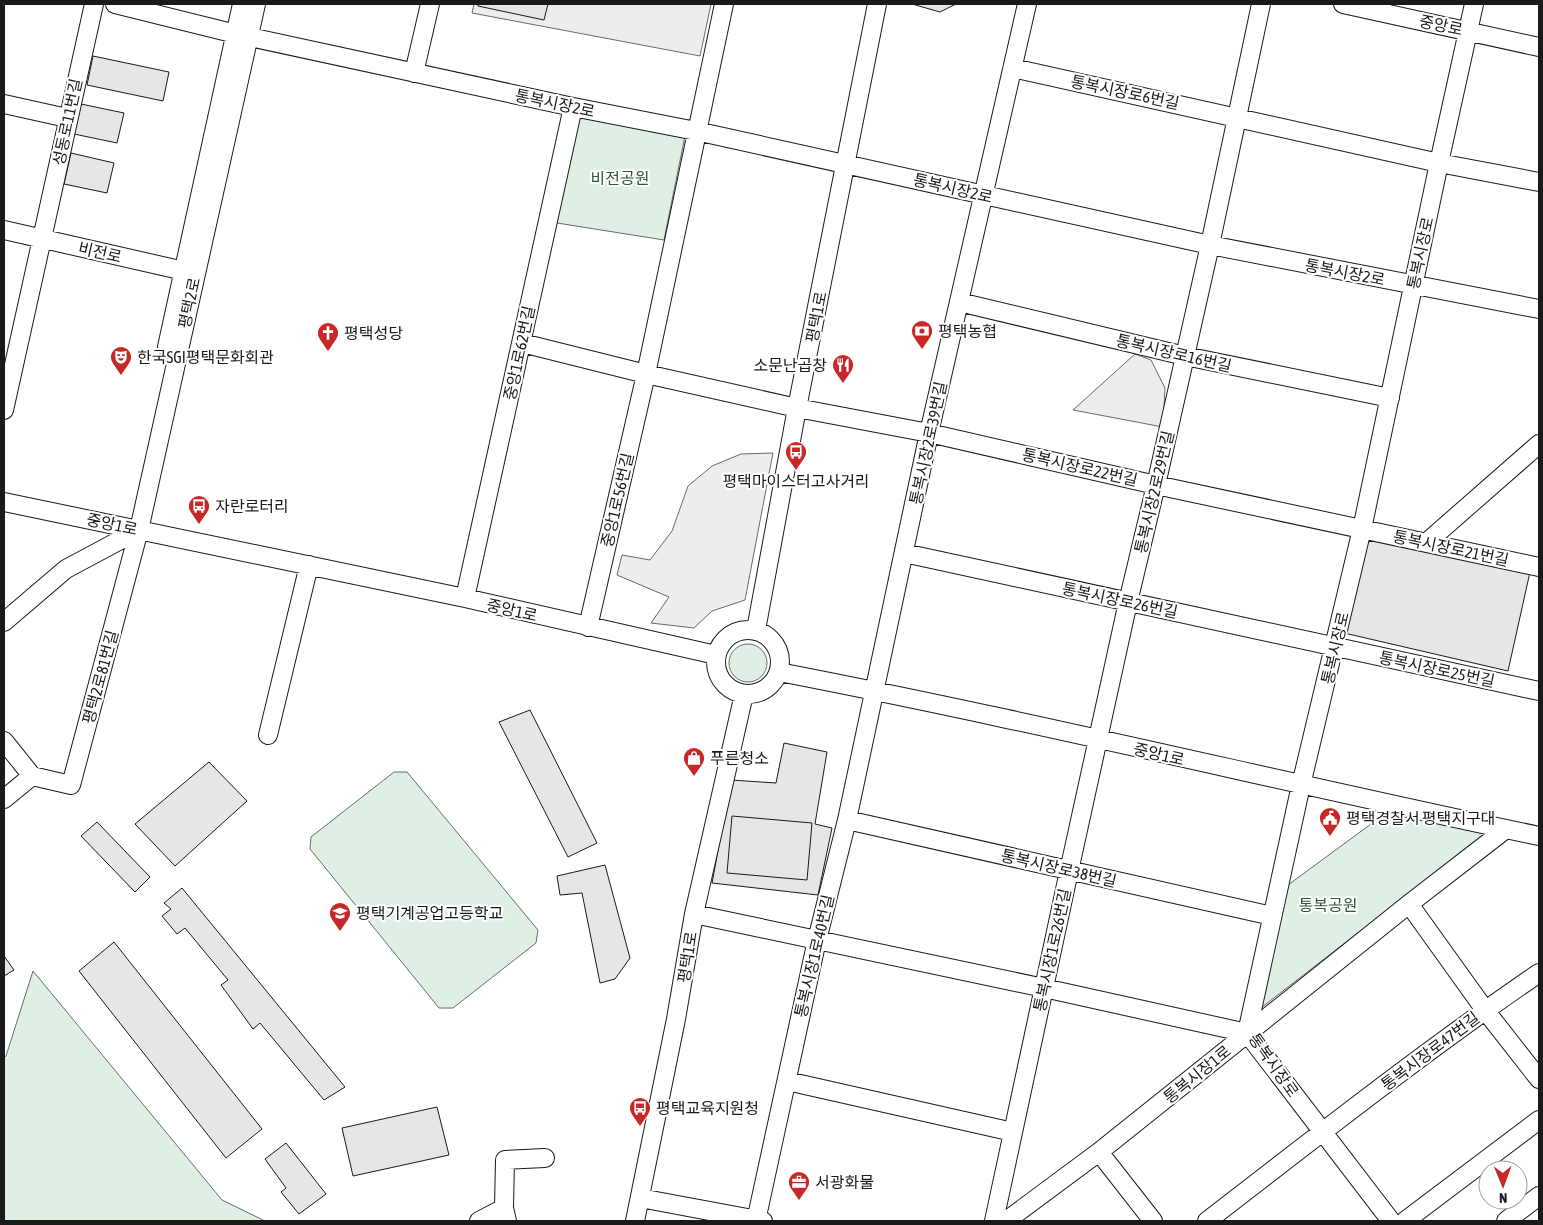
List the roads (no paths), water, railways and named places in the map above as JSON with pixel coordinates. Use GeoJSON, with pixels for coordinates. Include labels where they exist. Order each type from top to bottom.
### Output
{"type":"FeatureCollection","features":[{"type":"Feature","properties":{"kind":"street","name":"성동로11번길"},"geometry":{"type":"LineString","coordinates":[[4,410],[9,357],[43,240],[67,118],[94,4]]}},
{"type":"Feature","properties":{"kind":"street"},"geometry":{"type":"LineString","coordinates":[[115,4],[243,35],[242,4]]}},
{"type":"Feature","properties":{"kind":"street","name":"평택2로"},"geometry":{"type":"LineString","coordinates":[[139,530],[190,272],[243,35],[256,4]]}},
{"type":"Feature","properties":{"kind":"street"},"geometry":{"type":"LineString","coordinates":[[414,73],[430,4]]}},
{"type":"Feature","properties":{"kind":"street"},"geometry":{"type":"LineString","coordinates":[[696,131],[724,4]]}},
{"type":"Feature","properties":{"kind":"street","name":"평택1로"},"geometry":{"type":"LineString","coordinates":[[756,630],[877,4]]}},
{"type":"Feature","properties":{"kind":"street"},"geometry":{"type":"LineString","coordinates":[[983,195],[1027,4]]}},
{"type":"Feature","properties":{"kind":"street"},"geometry":{"type":"LineString","coordinates":[[1210,245],[1261,4]]}},
{"type":"Feature","properties":{"kind":"street","name":"중앙로"},"geometry":{"type":"LineString","coordinates":[[1343,4],[1471,18],[1539,47]]}},
{"type":"Feature","properties":{"kind":"street","name":"중앙로"},"geometry":{"type":"LineString","coordinates":[[1396,4],[1471,18],[1539,36]]}},
{"type":"Feature","properties":{"kind":"street","name":"통복시장로"},"geometry":{"type":"LineString","coordinates":[[1391,1221],[1247,1033],[1301,786],[1362,529],[1471,18]]}},
{"type":"Feature","properties":{"kind":"street","name":"통복시장2로"},"geometry":{"type":"LineString","coordinates":[[243,35],[573,107],[696,131],[1210,245],[1539,309]]}},
{"type":"Feature","properties":{"kind":"street","name":"통복시장로6번길"},"geometry":{"type":"LineString","coordinates":[[1013,68],[1439,162],[1539,182]]}},
{"type":"Feature","properties":{"kind":"street"},"geometry":{"type":"LineString","coordinates":[[4,104],[67,118]]}},
{"type":"Feature","properties":{"kind":"street","name":"중앙1로62번길"},"geometry":{"type":"LineString","coordinates":[[464,598],[573,107]]}},
{"type":"Feature","properties":{"kind":"street","name":"중앙1로56번길"},"geometry":{"type":"LineString","coordinates":[[588,627],[646,374],[696,131]]}},
{"type":"Feature","properties":{"kind":"street","name":"통복시장2로39번길"},"geometry":{"type":"LineString","coordinates":[[874,690],[929,433],[983,195]]}},
{"type":"Feature","properties":{"kind":"street","name":"비전로"},"geometry":{"type":"LineString","coordinates":[[4,230],[190,272]]}},
{"type":"Feature","properties":{"kind":"street","name":"통복시장2로29번길"},"geometry":{"type":"LineString","coordinates":[[1098,740],[1210,245]]}},
{"type":"Feature","properties":{"kind":"street","name":"통복시장로16번길"},"geometry":{"type":"LineString","coordinates":[[959,302],[1185,356],[1390,398]]}},
{"type":"Feature","properties":{"kind":"street"},"geometry":{"type":"LineString","coordinates":[[522,343],[646,374],[798,408]]}},
{"type":"Feature","properties":{"kind":"street","name":"통복시장로22번길"},"geometry":{"type":"LineString","coordinates":[[798,408],[929,433],[1156,485],[1362,529]]}},
{"type":"Feature","properties":{"kind":"street"},"geometry":{"type":"LineString","coordinates":[[1426,543],[1539,444]]}},
{"type":"Feature","properties":{"kind":"street","name":"중앙1로"},"geometry":{"type":"LineString","coordinates":[[4,502],[464,598],[716,655]]}},
{"type":"Feature","properties":{"kind":"street","name":"통복시장로21번길"},"geometry":{"type":"LineString","coordinates":[[1362,529],[1539,567]]}},
{"type":"Feature","properties":{"kind":"street"},"geometry":{"type":"LineString","coordinates":[[4,622],[66,569],[139,530]]}},
{"type":"Feature","properties":{"kind":"street","name":"평택2로81번길"},"geometry":{"type":"LineString","coordinates":[[32,776],[71,785],[139,530]]}},
{"type":"Feature","properties":{"kind":"street","name":"통복시장로26번길"},"geometry":{"type":"LineString","coordinates":[[904,553],[1335,647]]}},
{"type":"Feature","properties":{"kind":"street"},"geometry":{"type":"LineString","coordinates":[[268,735],[309,565]]}},
{"type":"Feature","properties":{"kind":"street"},"geometry":{"type":"LineString","coordinates":[[748,629],[756,630],[771,639],[777,646],[780,663],[779,672],[775,680],[761,691],[744,694],[735,692],[721,680],[717,673],[715,664],[719,646],[730,634],[748,629]]}},
{"type":"Feature","properties":{"kind":"street","name":"통복시장로25번길"},"geometry":{"type":"LineString","coordinates":[[1335,647],[1539,691]]}},
{"type":"Feature","properties":{"kind":"street","name":"중앙1로"},"geometry":{"type":"LineString","coordinates":[[779,672],[874,690],[1301,786],[1539,836]]}},
{"type":"Feature","properties":{"kind":"street","name":"통복시장1로40번길"},"geometry":{"type":"LineString","coordinates":[[759,1221],[786,1081],[817,940],[847,820],[874,690]]}},
{"type":"Feature","properties":{"kind":"street","name":"평택1로"},"geometry":{"type":"LineString","coordinates":[[635,1221],[676,1019],[694,914],[744,694]]}},
{"type":"Feature","properties":{"kind":"street","name":"통복시장1로26번길"},"geometry":{"type":"LineString","coordinates":[[994,1221],[1098,740]]}},
{"type":"Feature","properties":{"kind":"street"},"geometry":{"type":"LineString","coordinates":[[4,741],[32,776],[4,799]]}},
{"type":"Feature","properties":{"kind":"street","name":"통복시장로38번길"},"geometry":{"type":"LineString","coordinates":[[847,820],[1272,916]]}},
{"type":"Feature","properties":{"kind":"street","name":"통복시장1로"},"geometry":{"type":"LineString","coordinates":[[1006,1221],[1100,1152],[1409,904],[1506,829]]}},
{"type":"Feature","properties":{"kind":"street"},"geometry":{"type":"LineString","coordinates":[[1409,904],[1485,1010],[1539,1079]]}},
{"type":"Feature","properties":{"kind":"street"},"geometry":{"type":"LineString","coordinates":[[694,914],[1247,1033]]}},
{"type":"Feature","properties":{"kind":"street","name":"통복시장로47번길"},"geometry":{"type":"LineString","coordinates":[[1207,1221],[1322,1132],[1539,972]]}},
{"type":"Feature","properties":{"kind":"street"},"geometry":{"type":"LineString","coordinates":[[786,1081],[1013,1132]]}},
{"type":"Feature","properties":{"kind":"street"},"geometry":{"type":"LineString","coordinates":[[1405,1221],[1539,1120]]}},
{"type":"Feature","properties":{"kind":"street"},"geometry":{"type":"LineString","coordinates":[[1100,1152],[1153,1221]]}},
{"type":"Feature","properties":{"kind":"street"},"geometry":{"type":"LineString","coordinates":[[479,1221],[505,1215],[505,1160],[545,1158]]}},
{"type":"Feature","properties":{"kind":"street"},"geometry":{"type":"LineString","coordinates":[[1506,1221],[1539,1196]]}},
{"type":"Feature","properties":{"kind":"street"},"geometry":{"type":"LineString","coordinates":[[640,1198],[759,1221]]}},
{"type":"Feature","properties":{"kind":"place","name":"평택농협"},"geometry":{"type":"Point","coordinates":[922,350]}},
{"type":"Feature","properties":{"kind":"place","name":"평택성당"},"geometry":{"type":"Point","coordinates":[328,352]}},
{"type":"Feature","properties":{"kind":"place","name":"한국SGI평택문화회관"},"geometry":{"type":"Point","coordinates":[121,376]}},
{"type":"Feature","properties":{"kind":"place","name":"소문난곱창"},"geometry":{"type":"Point","coordinates":[843,384]}},
{"type":"Feature","properties":{"kind":"place","name":"평택마이스터고사거리"},"geometry":{"type":"Point","coordinates":[796,471]}},
{"type":"Feature","properties":{"kind":"place","name":"자란로터리"},"geometry":{"type":"Point","coordinates":[199,525]}},
{"type":"Feature","properties":{"kind":"place","name":"푸른청소"},"geometry":{"type":"Point","coordinates":[694,777]}},
{"type":"Feature","properties":{"kind":"place","name":"평택경찰서 평택지구대"},"geometry":{"type":"Point","coordinates":[1330,837]}},
{"type":"Feature","properties":{"kind":"place","name":"평택기계공업고등학교"},"geometry":{"type":"Point","coordinates":[340,932]}},
{"type":"Feature","properties":{"kind":"place","name":"평택교육지원청"},"geometry":{"type":"Point","coordinates":[640,1127]}},
{"type":"Feature","properties":{"kind":"place","name":"서광화물"},"geometry":{"type":"Point","coordinates":[799,1201]}},
{"type":"Feature","properties":{"kind":"park label","name":"비전공원"},"geometry":{"type":"Point","coordinates":[620,178]}},
{"type":"Feature","properties":{"kind":"park label","name":"통복공원"},"geometry":{"type":"Point","coordinates":[1328,905]}}]}
